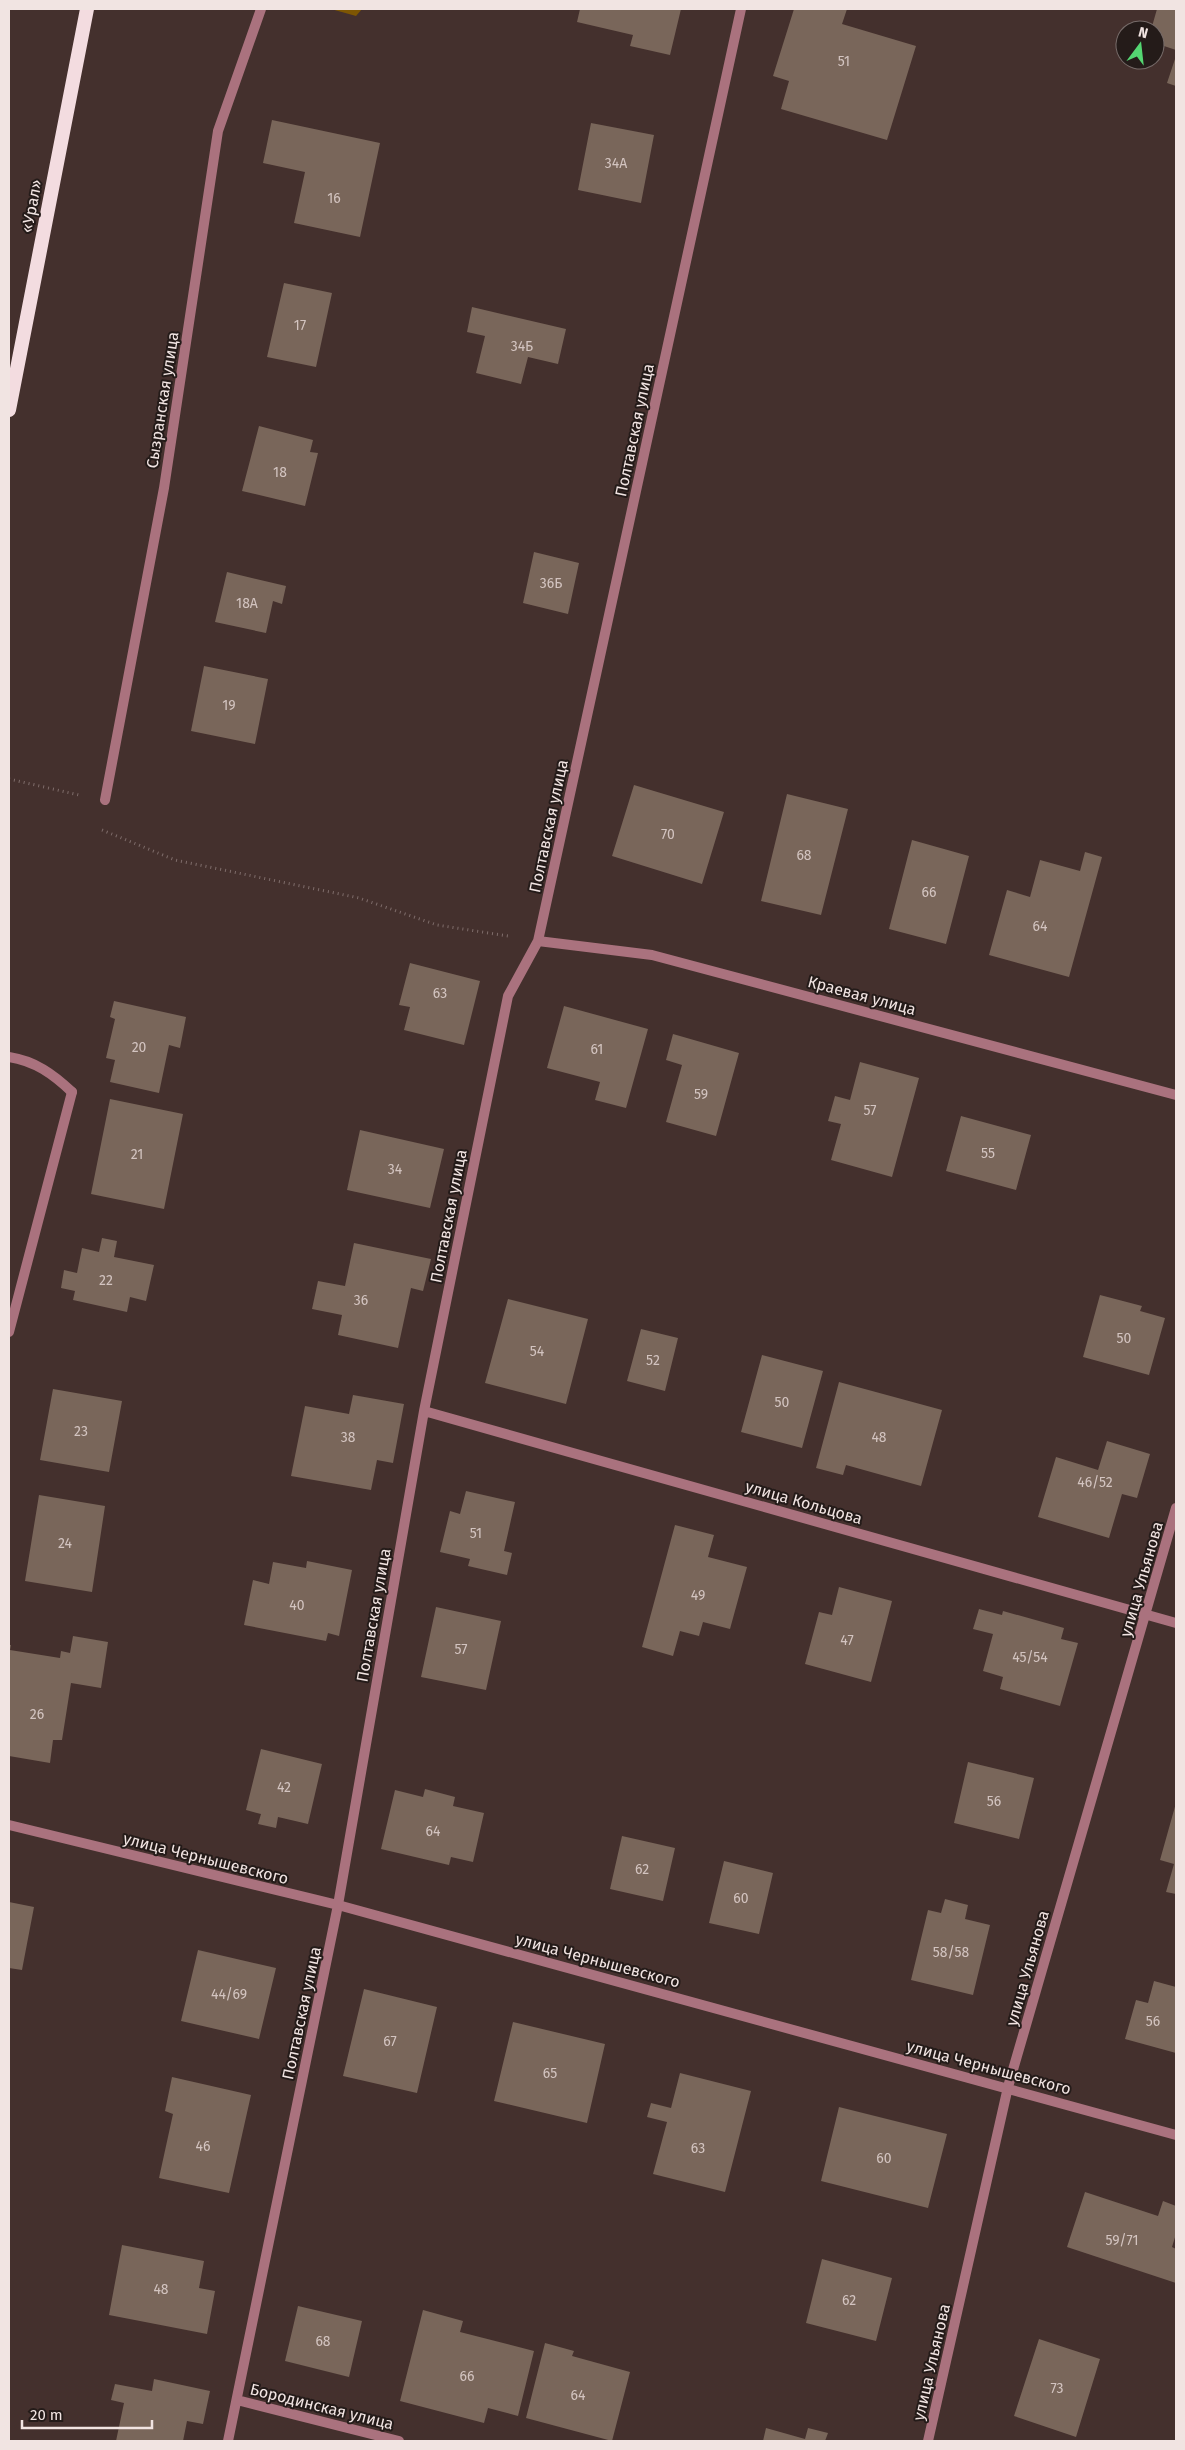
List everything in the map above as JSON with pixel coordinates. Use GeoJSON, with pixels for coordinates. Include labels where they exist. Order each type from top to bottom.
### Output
{"type":"FeatureCollection","features":[{"type":"Feature","properties":{"kind":"highway","name":"«Урал»"},"geometry":{"type":"LineString","coordinates":[[9,410],[87,9]]}},
{"type":"Feature","properties":{"kind":"street","name":"Сызранская улица"},"geometry":{"type":"LineString","coordinates":[[105,800],[164,488],[218,131],[261,9]]}},
{"type":"Feature","properties":{"kind":"street","name":"Полтавская улица"},"geometry":{"type":"LineString","coordinates":[[228,2441],[338,1906],[424,1410],[508,996],[538,941],[741,9]]}},
{"type":"Feature","properties":{"kind":"street","name":"Краевая улица"},"geometry":{"type":"LineString","coordinates":[[538,941],[652,954],[1176,1095]]}},
{"type":"Feature","properties":{"kind":"street"},"geometry":{"type":"LineString","coordinates":[[9,1057],[22,1059],[52,1073],[72,1092],[9,1332]]}},
{"type":"Feature","properties":{"kind":"street","name":"улица Кольцова"},"geometry":{"type":"LineString","coordinates":[[424,1410],[1176,1623]]}},
{"type":"Feature","properties":{"kind":"street","name":"улица Ульянова"},"geometry":{"type":"LineString","coordinates":[[928,2441],[1008,2087],[1176,1508]]}},
{"type":"Feature","properties":{"kind":"street","name":"улица Чернышевского"},"geometry":{"type":"LineString","coordinates":[[9,1825],[338,1906],[1008,2087],[1176,2135]]}},
{"type":"Feature","properties":{"kind":"street","name":"Бородинская улица"},"geometry":{"type":"LineString","coordinates":[[237,2400],[399,2441]]}},
{"type":"Feature","properties":{"kind":"path"},"geometry":{"type":"LineString","coordinates":[[9,780],[105,800],[102,829],[175,860],[359,898],[437,925],[538,941]]}},
{"type":"Feature","properties":{"kind":"shaded area"},"geometry":{"type":"Polygon","coordinates":[[[331,9],[362,9],[356,16],[331,9]]]}},
{"type":"Feature","properties":{"kind":"building"},"geometry":{"type":"Polygon","coordinates":[[[580,9],[681,9],[670,55],[630,46],[633,35],[577,22],[580,9]]]}},
{"type":"Feature","properties":{"kind":"building"},"geometry":{"type":"Polygon","coordinates":[[[794,9],[847,9],[842,24],[916,46],[887,140],[781,109],[789,81],[773,76],[794,9]]]}},
{"type":"Feature","properties":{"kind":"building"},"geometry":{"type":"Polygon","coordinates":[[[1157,9],[1176,9],[1176,50],[1165,46],[1165,20],[1154,20],[1157,9]]]}},
{"type":"Feature","properties":{"kind":"building"},"geometry":{"type":"Polygon","coordinates":[[[1176,56],[1176,86],[1167,83],[1176,56]]]}},
{"type":"Feature","properties":{"kind":"building"},"geometry":{"type":"Polygon","coordinates":[[[272,120],[380,143],[360,237],[294,223],[305,172],[263,163],[272,120]]]}},
{"type":"Feature","properties":{"kind":"building"},"geometry":{"type":"Polygon","coordinates":[[[591,123],[654,135],[641,203],[578,190],[591,123]]]}},
{"type":"Feature","properties":{"kind":"building"},"geometry":{"type":"Polygon","coordinates":[[[284,283],[332,293],[316,367],[267,357],[284,283]]]}},
{"type":"Feature","properties":{"kind":"building"},"geometry":{"type":"Polygon","coordinates":[[[472,307],[566,329],[558,364],[528,357],[521,384],[476,373],[485,336],[467,332],[472,307]]]}},
{"type":"Feature","properties":{"kind":"building"},"geometry":{"type":"Polygon","coordinates":[[[259,426],[313,440],[310,452],[318,453],[305,506],[242,491],[259,426]]]}},
{"type":"Feature","properties":{"kind":"building"},"geometry":{"type":"Polygon","coordinates":[[[534,552],[579,563],[568,614],[523,603],[534,552]]]}},
{"type":"Feature","properties":{"kind":"building"},"geometry":{"type":"Polygon","coordinates":[[[227,572],[286,586],[282,604],[273,601],[266,633],[215,622],[227,572]]]}},
{"type":"Feature","properties":{"kind":"building"},"geometry":{"type":"Polygon","coordinates":[[[204,666],[268,679],[255,744],[191,731],[204,666]]]}},
{"type":"Feature","properties":{"kind":"building"},"geometry":{"type":"Polygon","coordinates":[[[634,785],[724,812],[702,884],[612,856],[634,785]]]}},
{"type":"Feature","properties":{"kind":"building"},"geometry":{"type":"Polygon","coordinates":[[[787,794],[848,809],[821,915],[761,901],[787,794]]]}},
{"type":"Feature","properties":{"kind":"building"},"geometry":{"type":"Polygon","coordinates":[[[912,840],[969,856],[946,944],[889,929],[912,840]]]}},
{"type":"Feature","properties":{"kind":"building"},"geometry":{"type":"Polygon","coordinates":[[[1085,852],[1102,857],[1069,977],[989,955],[1007,890],[1030,897],[1040,860],[1080,871],[1085,852]]]}},
{"type":"Feature","properties":{"kind":"building"},"geometry":{"type":"Polygon","coordinates":[[[410,963],[480,981],[464,1045],[404,1030],[410,1007],[399,1005],[410,963]]]}},
{"type":"Feature","properties":{"kind":"building"},"geometry":{"type":"Polygon","coordinates":[[[114,1001],[186,1017],[180,1048],[169,1045],[159,1093],[110,1082],[115,1060],[106,1058],[115,1019],[110,1017],[114,1001]]]}},
{"type":"Feature","properties":{"kind":"building"},"geometry":{"type":"Polygon","coordinates":[[[564,1006],[648,1029],[626,1108],[595,1100],[600,1082],[547,1068],[564,1006]]]}},
{"type":"Feature","properties":{"kind":"building"},"geometry":{"type":"Polygon","coordinates":[[[673,1034],[739,1053],[716,1136],[666,1122],[682,1065],[666,1060],[673,1034]]]}},
{"type":"Feature","properties":{"kind":"building"},"geometry":{"type":"Polygon","coordinates":[[[860,1062],[919,1078],[892,1177],[831,1160],[841,1124],[828,1121],[835,1096],[850,1100],[860,1062]]]}},
{"type":"Feature","properties":{"kind":"building"},"geometry":{"type":"Polygon","coordinates":[[[110,1099],[183,1114],[164,1209],[91,1194],[110,1099]]]}},
{"type":"Feature","properties":{"kind":"building"},"geometry":{"type":"Polygon","coordinates":[[[961,1116],[1031,1135],[1016,1190],[946,1171],[961,1116]]]}},
{"type":"Feature","properties":{"kind":"building"},"geometry":{"type":"Polygon","coordinates":[[[360,1130],[444,1149],[430,1208],[347,1190],[360,1130]]]}},
{"type":"Feature","properties":{"kind":"building"},"geometry":{"type":"Polygon","coordinates":[[[102,1238],[117,1241],[114,1257],[154,1265],[146,1301],[130,1297],[127,1312],[73,1300],[75,1291],[61,1288],[64,1270],[77,1273],[82,1248],[99,1252],[102,1238]]]}},
{"type":"Feature","properties":{"kind":"building"},"geometry":{"type":"Polygon","coordinates":[[[354,1243],[431,1259],[423,1291],[411,1288],[398,1348],[338,1335],[342,1315],[312,1309],[318,1281],[345,1286],[354,1243]]]}},
{"type":"Feature","properties":{"kind":"building"},"geometry":{"type":"Polygon","coordinates":[[[1100,1295],[1142,1306],[1140,1311],[1165,1318],[1149,1375],[1083,1357],[1100,1295]]]}},
{"type":"Feature","properties":{"kind":"building"},"geometry":{"type":"Polygon","coordinates":[[[508,1299],[588,1319],[566,1404],[485,1383],[508,1299]]]}},
{"type":"Feature","properties":{"kind":"building"},"geometry":{"type":"Polygon","coordinates":[[[641,1329],[678,1338],[665,1391],[627,1381],[641,1329]]]}},
{"type":"Feature","properties":{"kind":"building"},"geometry":{"type":"Polygon","coordinates":[[[762,1355],[823,1371],[802,1448],[741,1432],[762,1355]]]}},
{"type":"Feature","properties":{"kind":"building"},"geometry":{"type":"Polygon","coordinates":[[[839,1382],[942,1410],[921,1486],[846,1465],[843,1475],[816,1468],[839,1382]]]}},
{"type":"Feature","properties":{"kind":"building"},"geometry":{"type":"Polygon","coordinates":[[[53,1389],[122,1401],[109,1472],[40,1460],[53,1389]]]}},
{"type":"Feature","properties":{"kind":"building"},"geometry":{"type":"Polygon","coordinates":[[[353,1395],[404,1404],[393,1463],[377,1460],[371,1490],[291,1476],[305,1406],[349,1414],[353,1395]]]}},
{"type":"Feature","properties":{"kind":"building"},"geometry":{"type":"Polygon","coordinates":[[[1107,1441],[1150,1454],[1137,1498],[1122,1494],[1109,1538],[1038,1517],[1056,1457],[1098,1470],[1107,1441]]]}},
{"type":"Feature","properties":{"kind":"building"},"geometry":{"type":"Polygon","coordinates":[[[466,1491],[515,1502],[504,1551],[512,1553],[507,1575],[468,1566],[470,1559],[440,1552],[450,1511],[460,1514],[466,1491]]]}},
{"type":"Feature","properties":{"kind":"building"},"geometry":{"type":"Polygon","coordinates":[[[39,1495],[105,1506],[92,1592],[25,1581],[39,1495]]]}},
{"type":"Feature","properties":{"kind":"building"},"geometry":{"type":"Polygon","coordinates":[[[675,1525],[714,1535],[708,1557],[747,1567],[730,1629],[703,1622],[699,1636],[680,1631],[673,1656],[642,1647],[675,1525]]]}},
{"type":"Feature","properties":{"kind":"building"},"geometry":{"type":"Polygon","coordinates":[[[307,1561],[352,1570],[339,1636],[328,1633],[326,1641],[244,1625],[253,1580],[269,1584],[273,1562],[306,1568],[307,1561]]]}},
{"type":"Feature","properties":{"kind":"building"},"geometry":{"type":"Polygon","coordinates":[[[839,1587],[892,1601],[871,1682],[805,1664],[819,1612],[832,1615],[839,1587]]]}},
{"type":"Feature","properties":{"kind":"building"},"geometry":{"type":"Polygon","coordinates":[[[436,1607],[501,1621],[486,1690],[421,1677],[436,1607]]]}},
{"type":"Feature","properties":{"kind":"building"},"geometry":{"type":"Polygon","coordinates":[[[979,1609],[1002,1615],[1003,1611],[1064,1628],[1061,1639],[1078,1643],[1060,1706],[1000,1689],[1003,1677],[983,1671],[993,1634],[973,1629],[979,1609]]]}},
{"type":"Feature","properties":{"kind":"building"},"geometry":{"type":"Polygon","coordinates":[[[73,1636],[108,1642],[101,1688],[71,1683],[62,1740],[53,1740],[50,1763],[9,1756],[9,1645],[11,1645],[10,1650],[60,1658],[61,1651],[70,1653],[73,1636]]]}},
{"type":"Feature","properties":{"kind":"building"},"geometry":{"type":"Polygon","coordinates":[[[261,1749],[322,1764],[308,1824],[278,1817],[276,1828],[258,1824],[261,1814],[246,1810],[261,1749]]]}},
{"type":"Feature","properties":{"kind":"building"},"geometry":{"type":"Polygon","coordinates":[[[968,1762],[1034,1778],[1019,1839],[954,1823],[968,1762]]]}},
{"type":"Feature","properties":{"kind":"building"},"geometry":{"type":"Polygon","coordinates":[[[425,1789],[455,1797],[453,1806],[484,1813],[473,1862],[451,1857],[449,1865],[381,1849],[395,1790],[423,1797],[425,1789]]]}},
{"type":"Feature","properties":{"kind":"building"},"geometry":{"type":"Polygon","coordinates":[[[1176,1803],[1176,1894],[1166,1892],[1174,1864],[1160,1860],[1176,1803]]]}},
{"type":"Feature","properties":{"kind":"building"},"geometry":{"type":"Polygon","coordinates":[[[622,1836],[675,1848],[663,1901],[610,1889],[622,1836]]]}},
{"type":"Feature","properties":{"kind":"building"},"geometry":{"type":"Polygon","coordinates":[[[724,1861],[773,1873],[759,1934],[709,1923],[724,1861]]]}},
{"type":"Feature","properties":{"kind":"building"},"geometry":{"type":"Polygon","coordinates":[[[945,1899],[968,1905],[965,1919],[990,1925],[973,1995],[911,1980],[928,1910],[941,1913],[945,1899]]]}},
{"type":"Feature","properties":{"kind":"building"},"geometry":{"type":"Polygon","coordinates":[[[9,1902],[34,1907],[22,1970],[9,1968],[9,1902]]]}},
{"type":"Feature","properties":{"kind":"building"},"geometry":{"type":"Polygon","coordinates":[[[198,1950],[276,1968],[259,2039],[181,2021],[198,1950]]]}},
{"type":"Feature","properties":{"kind":"building"},"geometry":{"type":"Polygon","coordinates":[[[1154,1981],[1176,1987],[1176,2053],[1125,2039],[1136,2000],[1148,2003],[1154,1981]]]}},
{"type":"Feature","properties":{"kind":"building"},"geometry":{"type":"Polygon","coordinates":[[[364,1989],[437,2007],[417,2093],[343,2076],[364,1989]]]}},
{"type":"Feature","properties":{"kind":"building"},"geometry":{"type":"Polygon","coordinates":[[[513,2022],[605,2044],[587,2123],[494,2101],[513,2022]]]}},
{"type":"Feature","properties":{"kind":"building"},"geometry":{"type":"Polygon","coordinates":[[[680,2073],[751,2091],[725,2192],[653,2174],[667,2122],[647,2117],[651,2103],[671,2108],[680,2073]]]}},
{"type":"Feature","properties":{"kind":"building"},"geometry":{"type":"Polygon","coordinates":[[[172,2077],[251,2095],[229,2193],[159,2178],[173,2114],[165,2111],[172,2077]]]}},
{"type":"Feature","properties":{"kind":"building"},"geometry":{"type":"Polygon","coordinates":[[[839,2107],[947,2134],[928,2208],[821,2181],[839,2107]]]}},
{"type":"Feature","properties":{"kind":"building"},"geometry":{"type":"Polygon","coordinates":[[[1085,2192],[1158,2216],[1163,2201],[1176,2206],[1176,2234],[1172,2247],[1176,2249],[1176,2283],[1067,2247],[1085,2192]]]}},
{"type":"Feature","properties":{"kind":"building"},"geometry":{"type":"Polygon","coordinates":[[[122,2245],[204,2261],[199,2288],[215,2291],[207,2334],[109,2315],[122,2245]]]}},
{"type":"Feature","properties":{"kind":"building"},"geometry":{"type":"Polygon","coordinates":[[[822,2259],[892,2278],[876,2341],[806,2323],[822,2259]]]}},
{"type":"Feature","properties":{"kind":"building"},"geometry":{"type":"Polygon","coordinates":[[[298,2306],[362,2321],[349,2377],[285,2361],[298,2306]]]}},
{"type":"Feature","properties":{"kind":"building"},"geometry":{"type":"Polygon","coordinates":[[[423,2310],[463,2321],[460,2332],[534,2351],[518,2416],[488,2408],[484,2423],[400,2401],[423,2310]]]}},
{"type":"Feature","properties":{"kind":"building"},"geometry":{"type":"Polygon","coordinates":[[[1039,2339],[1100,2359],[1076,2437],[1014,2416],[1039,2339]]]}},
{"type":"Feature","properties":{"kind":"building"},"geometry":{"type":"Polygon","coordinates":[[[545,2343],[574,2351],[572,2356],[630,2372],[612,2441],[526,2418],[545,2343]]]}},
{"type":"Feature","properties":{"kind":"building"},"geometry":{"type":"Polygon","coordinates":[[[154,2379],[210,2391],[203,2424],[187,2421],[183,2441],[116,2441],[124,2403],[111,2400],[115,2384],[152,2391],[154,2379]]]}},
{"type":"Feature","properties":{"kind":"building"},"geometry":{"type":"Polygon","coordinates":[[[766,2428],[805,2439],[808,2428],[828,2433],[825,2441],[763,2441],[766,2428]]]}}]}
